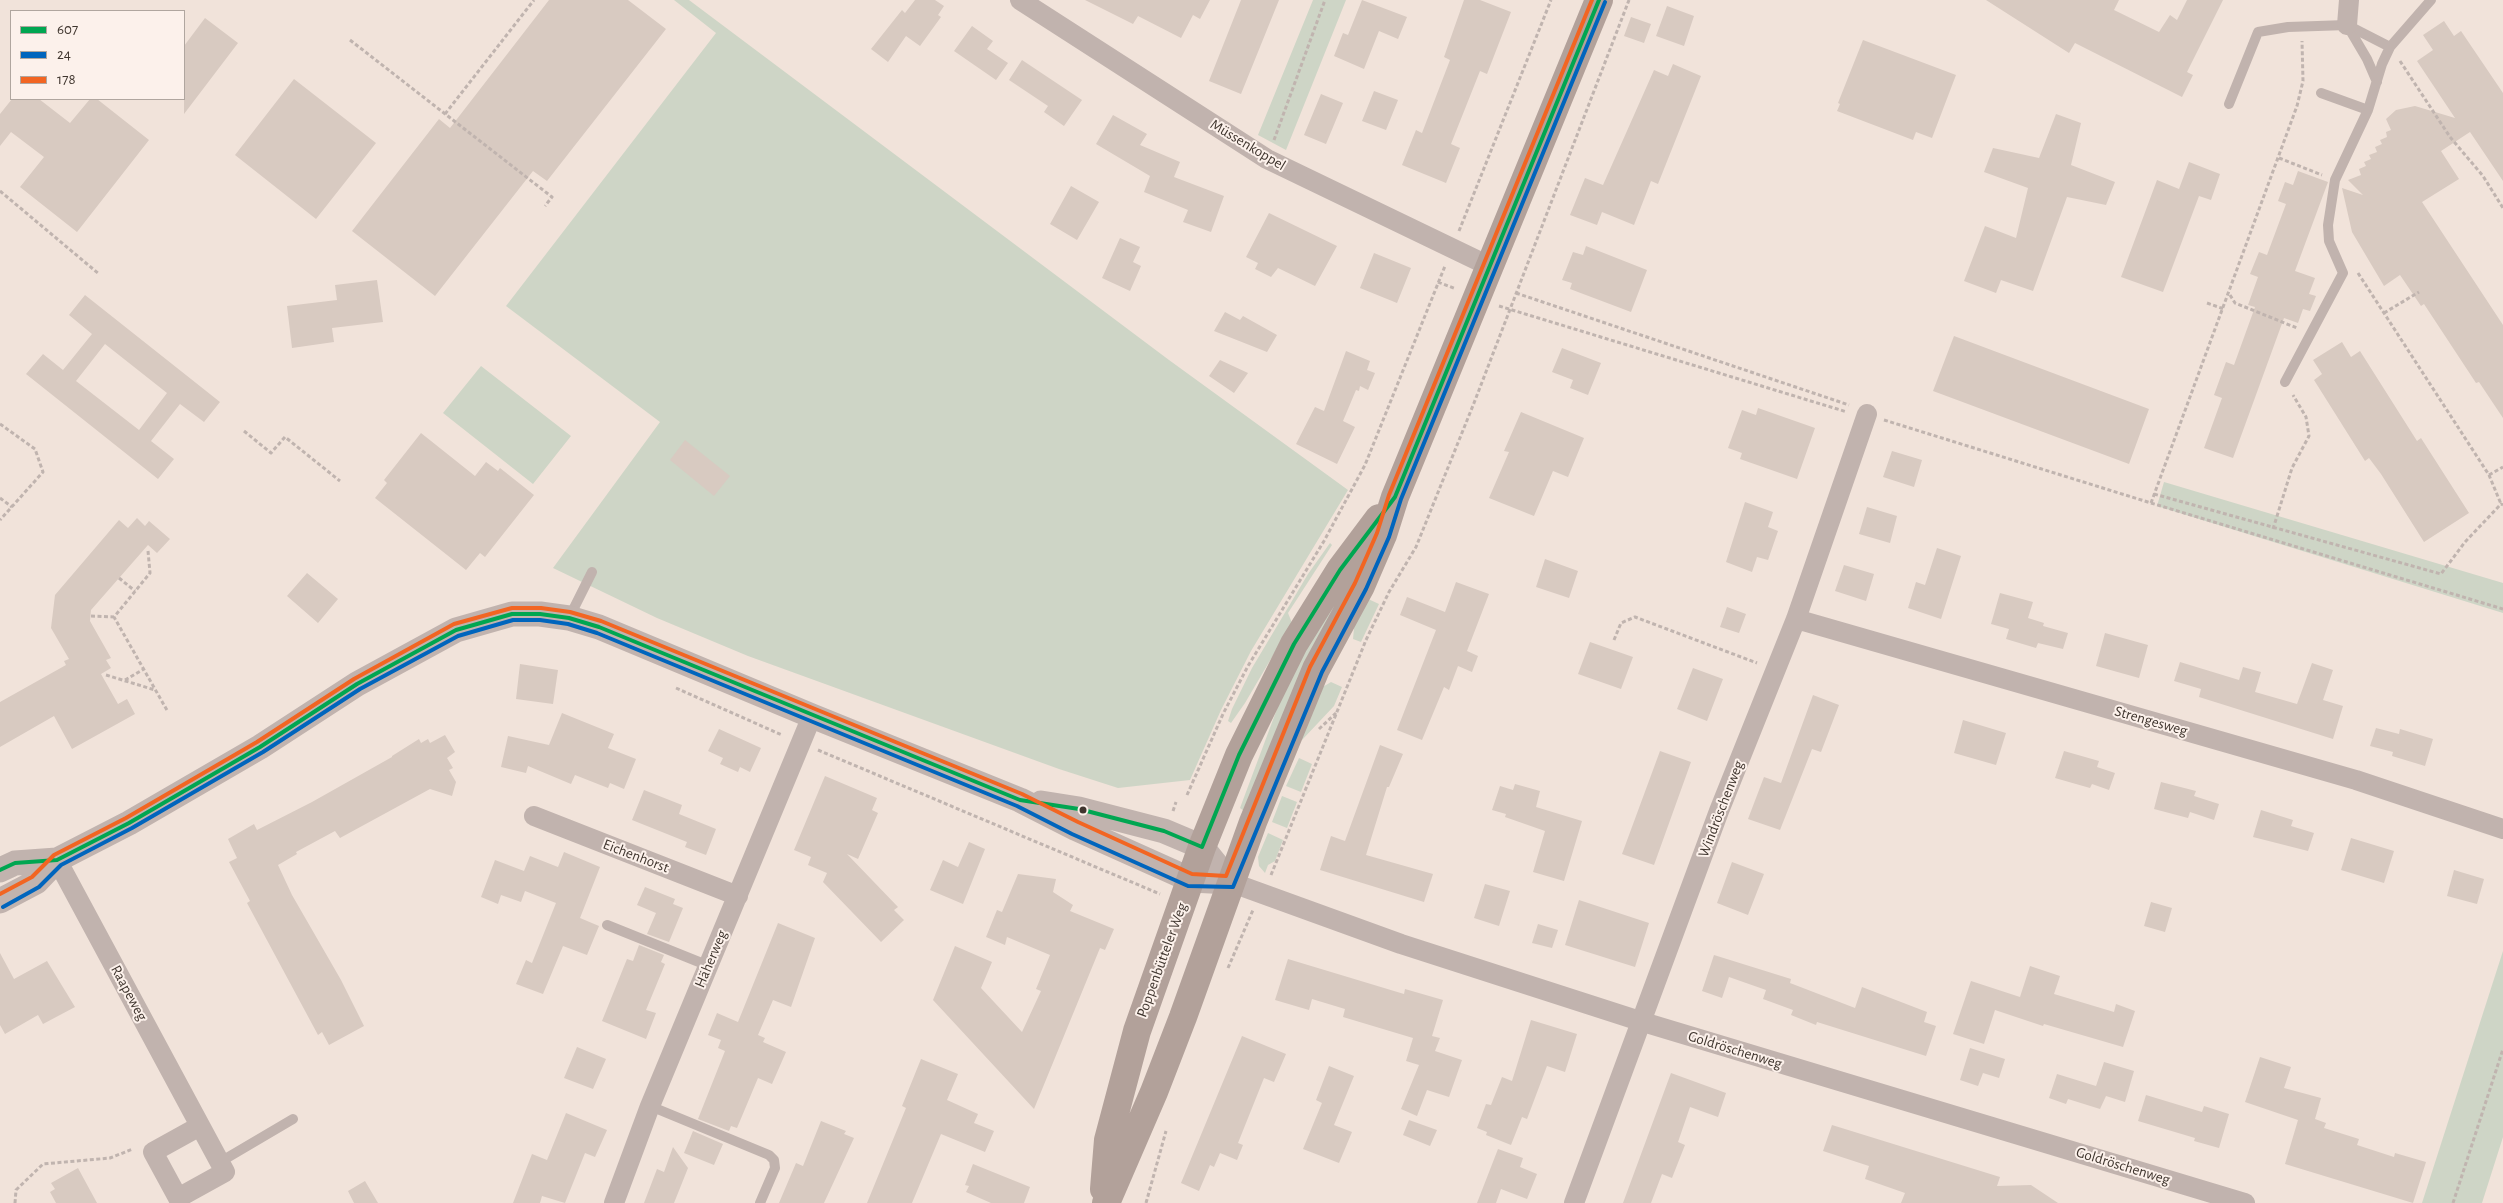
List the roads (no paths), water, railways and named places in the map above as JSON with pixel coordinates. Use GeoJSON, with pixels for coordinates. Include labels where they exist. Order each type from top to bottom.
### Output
{"type":"FeatureCollection","features":[{"type":"Feature","properties":{"kind":"main road","name":"Poppenbütteler Weg"},"geometry":{"type":"LineString","coordinates":[[1104,1203],[1169,1054],[1230,882],[1316,669],[1361,586],[1383,535],[1395,497],[1599,0]]}},
{"type":"Feature","properties":{"kind":"main road","name":"Poppenbütteler Weg"},"geometry":{"type":"LineString","coordinates":[[1104,1203],[1108,1140],[1142,1012],[1202,847],[1239,755],[1294,644],[1340,570],[1395,497]]}},
{"type":"Feature","properties":{"kind":"street","name":"Müssenkoppel"},"geometry":{"type":"LineString","coordinates":[[1020,0],[1267,159],[1489,266]]}},
{"type":"Feature","properties":{"kind":"street"},"geometry":{"type":"LineString","coordinates":[[2346,1],[2346,25]]}},
{"type":"Feature","properties":{"kind":"street","name":"Windröschenweg"},"geometry":{"type":"LineString","coordinates":[[1574,1203],[1643,1022],[1719,811],[1796,619],[1867,414]]}},
{"type":"Feature","properties":{"kind":"street"},"geometry":{"type":"LineString","coordinates":[[0,901],[36,882],[56,860],[129,823],[260,747],[357,684],[456,630],[512,614],[540,614],[569,618],[599,627],[1020,800],[1075,828],[1187,891],[1230,882],[1202,847],[1164,831],[1089,812],[1020,800]]}},
{"type":"Feature","properties":{"kind":"street","name":"Strengesweg"},"geometry":{"type":"LineString","coordinates":[[1796,619],[2356,780],[2503,829]]}},
{"type":"Feature","properties":{"kind":"street","name":"Häherweg"},"geometry":{"type":"LineString","coordinates":[[614,1203],[650,1106],[812,716]]}},
{"type":"Feature","properties":{"kind":"street","name":"Eichenhorst"},"geometry":{"type":"LineString","coordinates":[[534,816],[738,896]]}},
{"type":"Feature","properties":{"kind":"street"},"geometry":{"type":"LineString","coordinates":[[0,870],[15,863],[56,860]]}},
{"type":"Feature","properties":{"kind":"street","name":"Raapeweg"},"geometry":{"type":"LineString","coordinates":[[56,860],[220,1162]]}},
{"type":"Feature","properties":{"kind":"street","name":"Goldröschenweg"},"geometry":{"type":"LineString","coordinates":[[1230,882],[1401,944],[1643,1022],[2245,1203]]}},
{"type":"Feature","properties":{"kind":"street"},"geometry":{"type":"LineString","coordinates":[[200,1126],[153,1152],[178,1198],[225,1172],[220,1162]]}},
{"type":"Feature","properties":{"kind":"lane"},"geometry":{"type":"LineString","coordinates":[[2285,382],[2343,273],[2329,241],[2328,225],[2335,180],[2368,110],[2390,47],[2431,0]]}},
{"type":"Feature","properties":{"kind":"lane"},"geometry":{"type":"LineString","coordinates":[[2229,104],[2258,32],[2346,25],[2390,47]]}},
{"type":"Feature","properties":{"kind":"lane"},"geometry":{"type":"LineString","coordinates":[[2346,25],[2367,59],[2377,82]]}},
{"type":"Feature","properties":{"kind":"lane"},"geometry":{"type":"LineString","coordinates":[[2321,93],[2368,110]]}},
{"type":"Feature","properties":{"kind":"lane"},"geometry":{"type":"LineString","coordinates":[[569,618],[592,572]]}},
{"type":"Feature","properties":{"kind":"lane"},"geometry":{"type":"LineString","coordinates":[[607,925],[708,966]]}},
{"type":"Feature","properties":{"kind":"lane"},"geometry":{"type":"LineString","coordinates":[[650,1106],[769,1155],[774,1160],[775,1168],[760,1203]]}},
{"type":"Feature","properties":{"kind":"lane"},"geometry":{"type":"LineString","coordinates":[[220,1162],[293,1120]]}}]}
